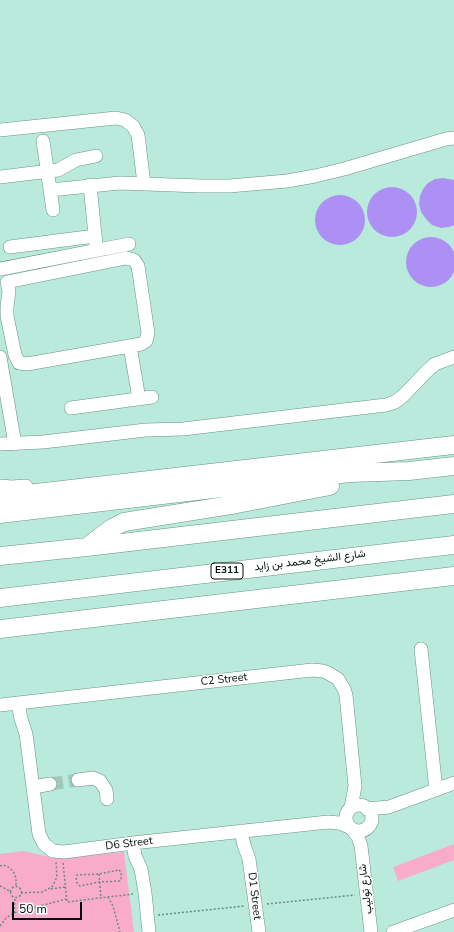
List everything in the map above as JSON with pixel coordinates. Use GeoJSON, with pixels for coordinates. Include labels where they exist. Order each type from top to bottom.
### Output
{"type":"FeatureCollection","features":[{"type":"Feature","properties":{"kind":"highway"},"geometry":{"type":"LineString","coordinates":[[0,497],[454,445]]}},
{"type":"Feature","properties":{"kind":"highway"},"geometry":{"type":"LineString","coordinates":[[87,547],[112,528],[124,522],[237,504],[410,471],[454,466]]}},
{"type":"Feature","properties":{"kind":"highway"},"geometry":{"type":"LineString","coordinates":[[0,514],[350,473],[410,471]]}},
{"type":"Feature","properties":{"kind":"highway"},"geometry":{"type":"LineString","coordinates":[[0,556],[454,504]]}},
{"type":"Feature","properties":{"kind":"highway","name":"شارع الشيخ محمد بن زايد"},"geometry":{"type":"LineString","coordinates":[[0,598],[454,545]]}},
{"type":"Feature","properties":{"kind":"highway"},"geometry":{"type":"LineString","coordinates":[[0,629],[454,576]]}},
{"type":"Feature","properties":{"kind":"street"},"geometry":{"type":"LineString","coordinates":[[0,130],[116,118],[125,120],[133,126],[138,135],[144,184]]}},
{"type":"Feature","properties":{"kind":"street"},"geometry":{"type":"LineString","coordinates":[[50,190],[128,182],[144,184],[229,186],[287,181],[344,169],[446,139],[454,138]]}},
{"type":"Feature","properties":{"kind":"street"},"geometry":{"type":"LineString","coordinates":[[43,141],[53,210]]}},
{"type":"Feature","properties":{"kind":"street"},"geometry":{"type":"LineString","coordinates":[[0,178],[58,170],[80,158],[96,156]]}},
{"type":"Feature","properties":{"kind":"street"},"geometry":{"type":"LineString","coordinates":[[90,185],[97,250]]}},
{"type":"Feature","properties":{"kind":"street"},"geometry":{"type":"LineString","coordinates":[[10,246],[95,236]]}},
{"type":"Feature","properties":{"kind":"street"},"geometry":{"type":"LineString","coordinates":[[0,269],[129,244]]}},
{"type":"Feature","properties":{"kind":"street"},"geometry":{"type":"LineString","coordinates":[[126,258],[132,259],[138,266],[148,336],[144,343],[130,346],[27,364],[19,363],[15,355],[7,316],[9,291],[3,282],[126,258]]}},
{"type":"Feature","properties":{"kind":"street"},"geometry":{"type":"LineString","coordinates":[[130,346],[139,399]]}},
{"type":"Feature","properties":{"kind":"street"},"geometry":{"type":"LineString","coordinates":[[0,357],[15,444]]}},
{"type":"Feature","properties":{"kind":"street"},"geometry":{"type":"LineString","coordinates":[[0,444],[15,444],[140,430],[190,428],[386,406],[403,396],[435,364],[454,357]]}},
{"type":"Feature","properties":{"kind":"street"},"geometry":{"type":"LineString","coordinates":[[71,408],[152,397]]}},
{"type":"Feature","properties":{"kind":"street"},"geometry":{"type":"LineString","coordinates":[[0,486],[19,487],[57,483],[77,488]]}},
{"type":"Feature","properties":{"kind":"street"},"geometry":{"type":"LineString","coordinates":[[421,648],[436,790]]}},
{"type":"Feature","properties":{"kind":"street","name":"C2 Street"},"geometry":{"type":"LineString","coordinates":[[0,704],[304,671],[323,671],[338,679],[346,694],[355,786],[368,816]]}},
{"type":"Feature","properties":{"kind":"street","name":"D6 Street"},"geometry":{"type":"LineString","coordinates":[[22,702],[20,720],[26,734],[39,834],[41,840],[53,851],[64,852],[328,822],[339,823],[351,828]]}},
{"type":"Feature","properties":{"kind":"street"},"geometry":{"type":"LineString","coordinates":[[78,780],[93,778],[100,781],[106,790],[107,799]]}},
{"type":"Feature","properties":{"kind":"street"},"geometry":{"type":"LineString","coordinates":[[34,787],[50,784]]}},
{"type":"Feature","properties":{"kind":"street"},"geometry":{"type":"LineString","coordinates":[[368,816],[356,806],[349,810],[346,818],[351,828],[360,831],[368,816],[454,784]]}},
{"type":"Feature","properties":{"kind":"street","name":"C2 Street"},"geometry":{"type":"LineString","coordinates":[[349,810],[355,786]]}},
{"type":"Feature","properties":{"kind":"street","name":"D6 Street"},"geometry":{"type":"LineString","coordinates":[[328,822],[338,818],[349,810]]}},
{"type":"Feature","properties":{"kind":"street","name":"شارع توليب"},"geometry":{"type":"LineString","coordinates":[[361,846],[368,816]]}},
{"type":"Feature","properties":{"kind":"street","name":"شارع توليب"},"geometry":{"type":"LineString","coordinates":[[351,828],[358,837],[361,846],[373,931]]}},
{"type":"Feature","properties":{"kind":"street","name":"D1 Street"},"geometry":{"type":"LineString","coordinates":[[245,831],[244,845],[249,860],[259,932]]}},
{"type":"Feature","properties":{"kind":"street"},"geometry":{"type":"LineString","coordinates":[[137,843],[135,856],[141,868],[149,932]]}},
{"type":"Feature","properties":{"kind":"street"},"geometry":{"type":"LineString","coordinates":[[393,932],[454,910]]}},
{"type":"Feature","properties":{"kind":"path"},"geometry":{"type":"LineString","coordinates":[[68,861],[62,861],[67,902],[145,893]]}},
{"type":"Feature","properties":{"kind":"path"},"geometry":{"type":"LineString","coordinates":[[49,889],[56,881],[56,862]]}},
{"type":"Feature","properties":{"kind":"path"},"geometry":{"type":"LineString","coordinates":[[0,866],[7,866],[13,871],[16,878],[16,886]]}},
{"type":"Feature","properties":{"kind":"path"},"geometry":{"type":"LineString","coordinates":[[120,871],[122,879],[120,881],[99,882],[80,886],[78,885],[76,878],[77,875],[120,871]]}},
{"type":"Feature","properties":{"kind":"path"},"geometry":{"type":"LineString","coordinates":[[99,874],[101,898]]}},
{"type":"Feature","properties":{"kind":"path"},"geometry":{"type":"LineString","coordinates":[[0,886],[10,891],[11,896],[15,898]]}},
{"type":"Feature","properties":{"kind":"path"},"geometry":{"type":"LineString","coordinates":[[16,886],[20,888],[22,892]]}},
{"type":"Feature","properties":{"kind":"path"},"geometry":{"type":"LineString","coordinates":[[10,891],[16,886]]}},
{"type":"Feature","properties":{"kind":"path"},"geometry":{"type":"LineString","coordinates":[[15,898],[22,892],[42,892],[49,889],[65,887]]}},
{"type":"Feature","properties":{"kind":"path"},"geometry":{"type":"LineString","coordinates":[[108,897],[113,906],[120,932]]}},
{"type":"Feature","properties":{"kind":"path"},"geometry":{"type":"LineString","coordinates":[[14,913],[15,898]]}},
{"type":"Feature","properties":{"kind":"path"},"geometry":{"type":"LineString","coordinates":[[0,926],[6,918],[14,913],[67,899]]}},
{"type":"Feature","properties":{"kind":"shaded area"},"geometry":{"type":"Polygon","coordinates":[[[443,178],[454,180],[454,225],[441,228],[432,225],[426,219],[421,212],[419,204],[423,189],[428,183],[435,179],[443,178]]]}},
{"type":"Feature","properties":{"kind":"shaded area"},"geometry":{"type":"Polygon","coordinates":[[[392,187],[401,189],[410,194],[415,203],[417,212],[415,221],[410,230],[401,235],[392,237],[383,235],[374,230],[369,221],[367,212],[369,203],[374,194],[383,189],[392,187]]]}},
{"type":"Feature","properties":{"kind":"shaded area"},"geometry":{"type":"Polygon","coordinates":[[[340,195],[349,197],[358,202],[363,211],[365,220],[363,229],[358,238],[349,243],[340,245],[331,243],[322,238],[317,229],[315,220],[317,211],[322,202],[331,197],[340,195]]]}},
{"type":"Feature","properties":{"kind":"shaded area"},"geometry":{"type":"Polygon","coordinates":[[[431,237],[445,241],[452,248],[456,262],[452,276],[445,283],[431,287],[417,283],[410,276],[406,262],[410,248],[417,241],[431,237]]]}},
{"type":"Feature","properties":{"kind":"shaded area"},"geometry":{"type":"Polygon","coordinates":[[[454,844],[454,860],[398,881],[393,867],[454,844]]]}},
{"type":"Feature","properties":{"kind":"shaded area"},"geometry":{"type":"Polygon","coordinates":[[[23,851],[55,858],[124,852],[134,932],[0,932],[0,854],[23,851]]]}},
{"type":"Feature","properties":{"kind":"tunnel"},"geometry":{"type":"LineString","coordinates":[[50,784],[78,780]]}}]}
